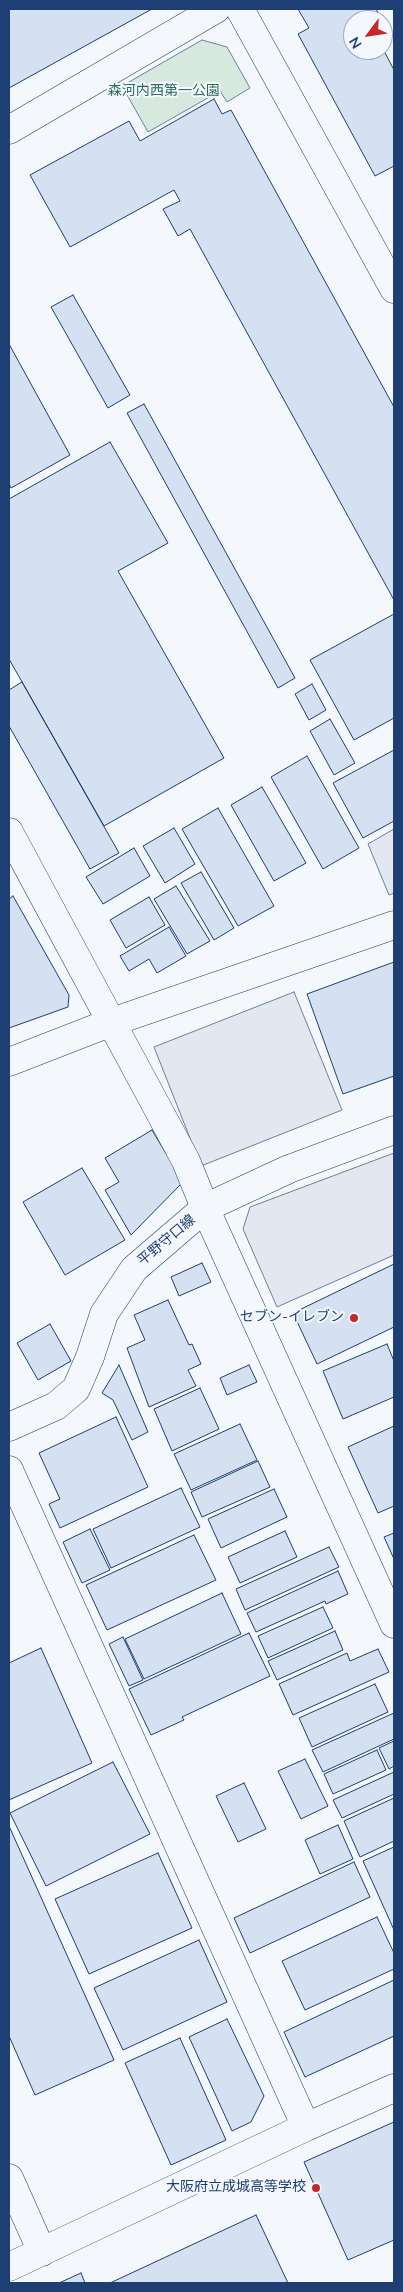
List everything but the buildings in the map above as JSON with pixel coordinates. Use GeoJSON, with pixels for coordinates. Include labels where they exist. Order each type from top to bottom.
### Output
{"type":"FeatureCollection","features":[{"type":"Feature","properties":{"kind":"street"},"geometry":{"type":"LineString","coordinates":[[9,130],[216,9]]}},
{"type":"Feature","properties":{"kind":"street"},"geometry":{"type":"LineString","coordinates":[[240,9],[394,289]]}},
{"type":"Feature","properties":{"kind":"street"},"geometry":{"type":"LineString","coordinates":[[9,832],[186,1161],[205,1208],[394,1624]]}},
{"type":"Feature","properties":{"kind":"street"},"geometry":{"type":"LineString","coordinates":[[9,1062],[112,1022],[394,925]]}},
{"type":"Feature","properties":{"kind":"street","name":"平野守口線"},"geometry":{"type":"LineString","coordinates":[[9,1427],[56,1406],[76,1389],[104,1314],[134,1270],[205,1208],[289,1169],[394,1130]]}},
{"type":"Feature","properties":{"kind":"street"},"geometry":{"type":"LineString","coordinates":[[9,1470],[306,2127]]}},
{"type":"Feature","properties":{"kind":"street"},"geometry":{"type":"LineString","coordinates":[[9,2267],[306,2127],[394,2088]]}},
{"type":"Feature","properties":{"kind":"street"},"geometry":{"type":"LineString","coordinates":[[9,2178],[42,2252]]}},
{"type":"Feature","properties":{"kind":"green space","name":"森河内西第一公園"},"geometry":{"type":"Polygon","coordinates":[[[202,40],[227,47],[250,88],[227,102],[220,91],[148,132],[122,86],[202,40]]]}},
{"type":"Feature","properties":{"kind":"shaded area"},"geometry":{"type":"Polygon","coordinates":[[[394,829],[394,893],[389,895],[368,844],[394,829]]]}},
{"type":"Feature","properties":{"kind":"shaded area"},"geometry":{"type":"Polygon","coordinates":[[[294,992],[342,1110],[201,1166],[154,1047],[294,992]]]}},
{"type":"Feature","properties":{"kind":"shaded area"},"geometry":{"type":"Polygon","coordinates":[[[394,1153],[394,1255],[277,1307],[243,1229],[250,1207],[394,1153]]]}},
{"type":"Feature","properties":{"kind":"place","name":"セブン-イレブン"},"geometry":{"type":"Point","coordinates":[354,1318]}},
{"type":"Feature","properties":{"kind":"place","name":"大阪府立成城高等学校"},"geometry":{"type":"Point","coordinates":[316,2188]}}]}
